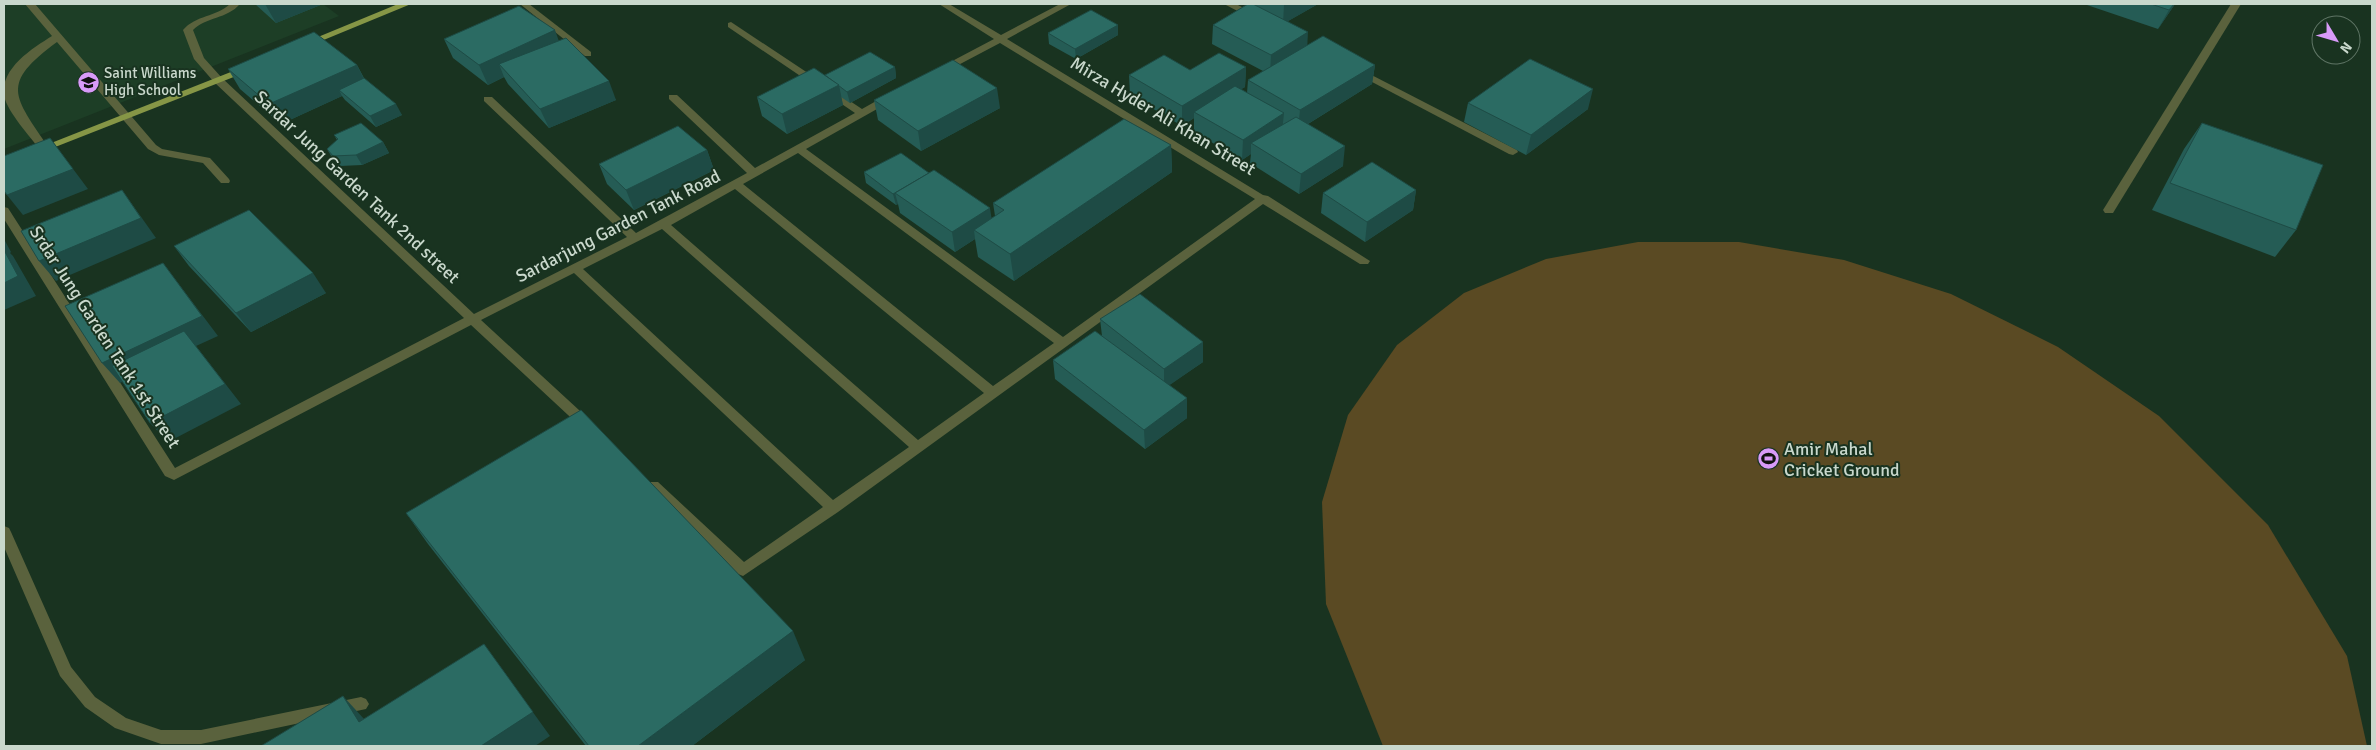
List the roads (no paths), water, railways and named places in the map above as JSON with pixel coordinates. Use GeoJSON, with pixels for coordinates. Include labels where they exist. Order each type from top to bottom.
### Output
{"type":"FeatureCollection","features":[{"type":"Feature","properties":{"kind":"main road"},"geometry":{"type":"LineString","coordinates":[[298,48],[406,4]]}},
{"type":"Feature","properties":{"kind":"main road"},"geometry":{"type":"LineString","coordinates":[[28,154],[254,66]]}},
{"type":"Feature","properties":{"kind":"street"},"geometry":{"type":"LineString","coordinates":[[30,4],[152,147],[159,152],[206,160],[224,180]]}},
{"type":"Feature","properties":{"kind":"street","name":"Sardar Jung Garden Tank 2nd street"},"geometry":{"type":"LineString","coordinates":[[235,4],[230,9],[198,23],[188,30],[199,59],[218,80],[597,434]]}},
{"type":"Feature","properties":{"kind":"street"},"geometry":{"type":"LineString","coordinates":[[524,4],[588,54]]}},
{"type":"Feature","properties":{"kind":"street","name":"Mirza Hyder Ali Khan Street"},"geometry":{"type":"LineString","coordinates":[[943,4],[1002,38],[1364,261]]}},
{"type":"Feature","properties":{"kind":"street"},"geometry":{"type":"LineString","coordinates":[[932,76],[1067,4]]}},
{"type":"Feature","properties":{"kind":"street"},"geometry":{"type":"LineString","coordinates":[[1229,4],[1264,22]]}},
{"type":"Feature","properties":{"kind":"street"},"geometry":{"type":"LineString","coordinates":[[2109,210],[2236,4]]}},
{"type":"Feature","properties":{"kind":"street"},"geometry":{"type":"LineString","coordinates":[[731,25],[862,113]]}},
{"type":"Feature","properties":{"kind":"street"},"geometry":{"type":"LineString","coordinates":[[44,148],[8,95],[8,83],[15,69],[29,55],[58,37]]}},
{"type":"Feature","properties":{"kind":"street"},"geometry":{"type":"LineString","coordinates":[[1350,66],[1513,152]]}},
{"type":"Feature","properties":{"kind":"street","name":"Sardarjung Garden Tank Road"},"geometry":{"type":"LineString","coordinates":[[182,473],[473,319],[663,224],[897,94]]}},
{"type":"Feature","properties":{"kind":"street"},"geometry":{"type":"LineString","coordinates":[[673,97],[752,173]]}},
{"type":"Feature","properties":{"kind":"street"},"geometry":{"type":"LineString","coordinates":[[488,99],[634,238]]}},
{"type":"Feature","properties":{"kind":"street"},"geometry":{"type":"LineString","coordinates":[[799,149],[1063,343]]}},
{"type":"Feature","properties":{"kind":"street"},"geometry":{"type":"LineString","coordinates":[[736,184],[993,393]]}},
{"type":"Feature","properties":{"kind":"street"},"geometry":{"type":"LineString","coordinates":[[641,475],[743,570],[918,448],[1264,198]]}},
{"type":"Feature","properties":{"kind":"street","name":"Srdar Jung Garden Tank 1st Street"},"geometry":{"type":"LineString","coordinates":[[4,211],[170,472],[174,475],[182,473]]}},
{"type":"Feature","properties":{"kind":"street"},"geometry":{"type":"LineString","coordinates":[[663,224],[918,448]]}},
{"type":"Feature","properties":{"kind":"street"},"geometry":{"type":"LineString","coordinates":[[575,268],[833,508]]}},
{"type":"Feature","properties":{"kind":"street"},"geometry":{"type":"LineString","coordinates":[[4,532],[65,671],[90,702],[121,723],[161,737],[201,737],[361,704]]}},
{"type":"Feature","properties":{"kind":"place","name":"Saint Williams High School"},"geometry":{"type":"Point","coordinates":[88,82]}},
{"type":"Feature","properties":{"kind":"place","name":"Amir Mahal Cricket Ground"},"geometry":{"type":"Point","coordinates":[1768,459]}}]}
